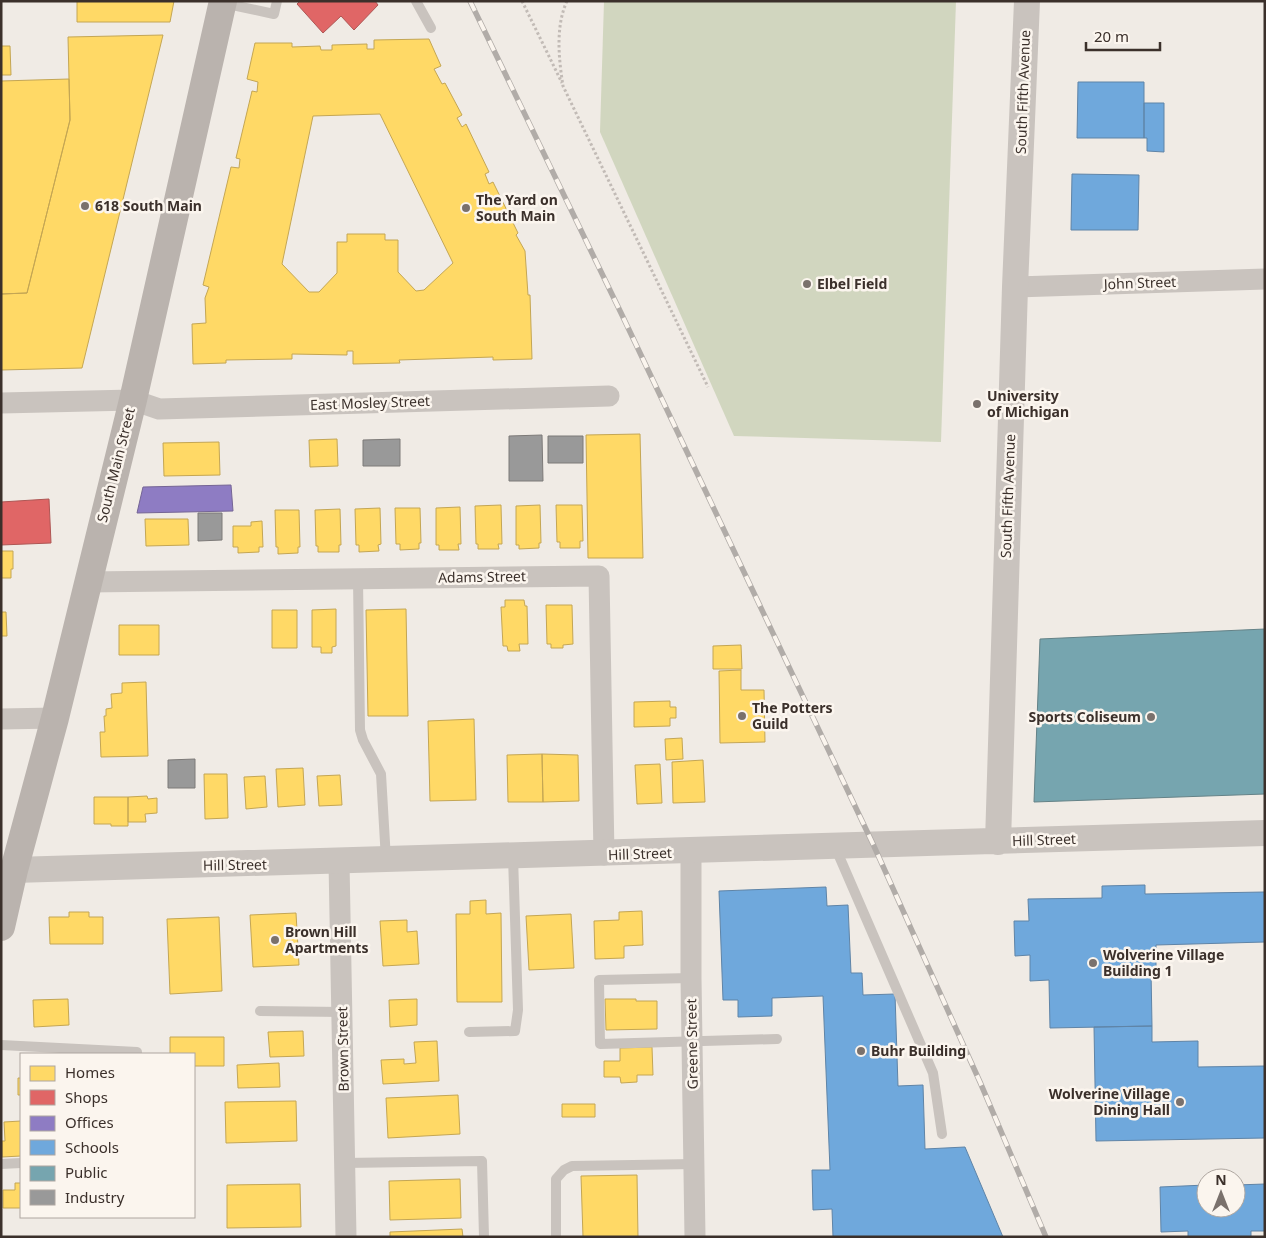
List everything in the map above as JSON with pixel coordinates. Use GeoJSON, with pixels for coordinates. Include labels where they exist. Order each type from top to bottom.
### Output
{"type":"FeatureCollection","features":[{"type":"Feature","properties":{"kind":"main road","name":"South Main Street"},"geometry":{"type":"LineString","coordinates":[[1,927],[14,870],[55,718],[133,400],[223,2]]}},
{"type":"Feature","properties":{"kind":"street","name":"South Fifth Avenue"},"geometry":{"type":"LineString","coordinates":[[998,842],[1015,287],[1027,1]]}},
{"type":"Feature","properties":{"kind":"street","name":"John Street"},"geometry":{"type":"LineString","coordinates":[[1015,287],[1265,279]]}},
{"type":"Feature","properties":{"kind":"street","name":"East Mosley Street"},"geometry":{"type":"LineString","coordinates":[[1,403],[133,400],[159,408],[609,396]]}},
{"type":"Feature","properties":{"kind":"street","name":"Adams Street"},"geometry":{"type":"LineString","coordinates":[[87,582],[599,576],[604,855]]}},
{"type":"Feature","properties":{"kind":"street"},"geometry":{"type":"LineString","coordinates":[[1,719],[55,718]]}},
{"type":"Feature","properties":{"kind":"street","name":"Hill Street"},"geometry":{"type":"LineString","coordinates":[[14,870],[513,858],[1265,833]]}},
{"type":"Feature","properties":{"kind":"street","name":"Greene Street"},"geometry":{"type":"LineString","coordinates":[[691,852],[695,1237]]}},
{"type":"Feature","properties":{"kind":"street","name":"Brown Street"},"geometry":{"type":"LineString","coordinates":[[339,862],[346,1237]]}},
{"type":"Feature","properties":{"kind":"lane"},"geometry":{"type":"LineString","coordinates":[[223,2],[274,14],[277,1]]}},
{"type":"Feature","properties":{"kind":"lane"},"geometry":{"type":"LineString","coordinates":[[416,1],[431,28]]}},
{"type":"Feature","properties":{"kind":"lane"},"geometry":{"type":"LineString","coordinates":[[358,579],[360,730],[363,740],[381,774],[386,861]]}},
{"type":"Feature","properties":{"kind":"lane"},"geometry":{"type":"LineString","coordinates":[[834,846],[933,1073],[942,1134]]}},
{"type":"Feature","properties":{"kind":"lane"},"geometry":{"type":"LineString","coordinates":[[469,1032],[515,1031],[518,1010],[513,858]]}},
{"type":"Feature","properties":{"kind":"lane"},"geometry":{"type":"LineString","coordinates":[[691,978],[599,980],[600,1044],[777,1039]]}},
{"type":"Feature","properties":{"kind":"lane"},"geometry":{"type":"LineString","coordinates":[[260,1011],[342,1012]]}},
{"type":"Feature","properties":{"kind":"lane"},"geometry":{"type":"LineString","coordinates":[[1,1045],[137,1053]]}},
{"type":"Feature","properties":{"kind":"lane"},"geometry":{"type":"LineString","coordinates":[[344,1163],[482,1161],[484,1237]]}},
{"type":"Feature","properties":{"kind":"lane"},"geometry":{"type":"LineString","coordinates":[[1,1164],[20,1164]]}},
{"type":"Feature","properties":{"kind":"lane"},"geometry":{"type":"LineString","coordinates":[[556,1237],[556,1179],[564,1170],[572,1166],[694,1164]]}},
{"type":"Feature","properties":{"kind":"path"},"geometry":{"type":"LineString","coordinates":[[522,1],[708,387]]}},
{"type":"Feature","properties":{"kind":"path"},"geometry":{"type":"LineString","coordinates":[[563,86],[559,61],[562,20],[567,1]]}},
{"type":"Feature","properties":{"kind":"green space","name":"Elbel Field"},"geometry":{"type":"Polygon","coordinates":[[[604,1],[956,1],[941,442],[734,436],[600,132],[604,1]]]}},
{"type":"Feature","properties":{"kind":"building: Homes"},"geometry":{"type":"Polygon","coordinates":[[[77,1],[174,1],[170,22],[77,22],[77,1]]]}},
{"type":"Feature","properties":{"kind":"building: Homes","name":"618 South Main"},"geometry":{"type":"Polygon","coordinates":[[[163,35],[82,368],[1,370],[1,294],[27,293],[70,120],[68,37],[163,35]]]}},
{"type":"Feature","properties":{"kind":"building: Homes","name":"The Yard on South Main"},"geometry":{"type":"Polygon","coordinates":[[[429,39],[441,66],[434,69],[442,84],[445,83],[462,115],[457,118],[462,127],[466,124],[489,172],[485,174],[489,184],[493,182],[525,251],[528,295],[530,295],[532,359],[493,360],[493,357],[399,360],[400,363],[353,364],[353,351],[347,351],[347,355],[292,354],[292,359],[226,360],[226,363],[193,364],[192,324],[206,323],[205,298],[209,287],[203,285],[231,167],[239,168],[240,159],[236,158],[252,91],[257,92],[258,82],[247,79],[255,43],[292,43],[292,47],[320,46],[321,50],[332,50],[332,45],[367,44],[367,49],[374,49],[374,40],[429,39]],[[380,114],[313,116],[282,264],[309,292],[319,292],[337,273],[337,242],[347,242],[347,234],[385,234],[385,240],[398,240],[398,272],[416,291],[424,290],[453,263],[380,114]]]}},
{"type":"Feature","properties":{"kind":"building: Homes"},"geometry":{"type":"Polygon","coordinates":[[[1,46],[10,46],[11,75],[1,75],[1,46]]]}},
{"type":"Feature","properties":{"kind":"building: Homes"},"geometry":{"type":"Polygon","coordinates":[[[69,79],[70,120],[27,293],[1,294],[1,81],[69,79]]]}},
{"type":"Feature","properties":{"kind":"building: Homes"},"geometry":{"type":"Polygon","coordinates":[[[640,434],[643,558],[588,558],[586,435],[640,434]]]}},
{"type":"Feature","properties":{"kind":"building: Homes"},"geometry":{"type":"Polygon","coordinates":[[[337,439],[338,466],[310,467],[309,440],[337,439]]]}},
{"type":"Feature","properties":{"kind":"building: Homes"},"geometry":{"type":"Polygon","coordinates":[[[219,442],[220,475],[164,476],[163,443],[219,442]]]}},
{"type":"Feature","properties":{"kind":"building: Homes"},"geometry":{"type":"Polygon","coordinates":[[[501,505],[502,544],[498,544],[499,549],[478,549],[478,544],[476,544],[475,506],[501,505]]]}},
{"type":"Feature","properties":{"kind":"building: Homes"},"geometry":{"type":"Polygon","coordinates":[[[540,505],[541,543],[539,543],[539,548],[519,549],[519,545],[516,545],[516,506],[540,505]]]}},
{"type":"Feature","properties":{"kind":"building: Homes"},"geometry":{"type":"Polygon","coordinates":[[[556,505],[582,505],[583,541],[580,541],[580,548],[560,548],[560,542],[557,542],[556,505]]]}},
{"type":"Feature","properties":{"kind":"building: Homes"},"geometry":{"type":"Polygon","coordinates":[[[460,507],[461,544],[458,544],[459,550],[439,550],[439,545],[436,545],[436,508],[460,507]]]}},
{"type":"Feature","properties":{"kind":"building: Homes"},"geometry":{"type":"Polygon","coordinates":[[[380,508],[381,544],[378,545],[379,551],[359,552],[359,545],[356,545],[355,509],[380,508]]]}},
{"type":"Feature","properties":{"kind":"building: Homes"},"geometry":{"type":"Polygon","coordinates":[[[395,508],[420,508],[421,543],[419,543],[419,549],[400,550],[400,544],[396,544],[395,508]]]}},
{"type":"Feature","properties":{"kind":"building: Homes"},"geometry":{"type":"Polygon","coordinates":[[[340,509],[341,545],[339,545],[339,552],[318,552],[318,546],[316,546],[315,510],[340,509]]]}},
{"type":"Feature","properties":{"kind":"building: Homes"},"geometry":{"type":"Polygon","coordinates":[[[275,510],[299,510],[300,547],[298,547],[298,553],[278,554],[278,547],[276,547],[275,510]]]}},
{"type":"Feature","properties":{"kind":"building: Homes"},"geometry":{"type":"Polygon","coordinates":[[[145,519],[188,519],[189,545],[146,546],[145,519]]]}},
{"type":"Feature","properties":{"kind":"building: Homes"},"geometry":{"type":"Polygon","coordinates":[[[262,521],[263,547],[259,547],[259,552],[238,553],[238,547],[233,547],[233,526],[251,526],[251,522],[262,521]]]}},
{"type":"Feature","properties":{"kind":"building: Homes"},"geometry":{"type":"Polygon","coordinates":[[[1,551],[13,551],[11,578],[1,578],[1,551]]]}},
{"type":"Feature","properties":{"kind":"building: Homes"},"geometry":{"type":"Polygon","coordinates":[[[505,600],[524,600],[525,606],[527,606],[528,644],[519,644],[520,651],[508,651],[507,646],[503,646],[501,607],[505,607],[505,600]]]}},
{"type":"Feature","properties":{"kind":"building: Homes"},"geometry":{"type":"Polygon","coordinates":[[[546,605],[572,605],[573,644],[563,645],[563,648],[551,648],[551,644],[547,644],[546,605]]]}},
{"type":"Feature","properties":{"kind":"building: Homes"},"geometry":{"type":"Polygon","coordinates":[[[336,609],[336,646],[332,647],[332,653],[321,653],[321,647],[312,647],[312,610],[336,609]]]}},
{"type":"Feature","properties":{"kind":"building: Homes"},"geometry":{"type":"Polygon","coordinates":[[[406,609],[408,716],[368,716],[366,610],[406,609]]]}},
{"type":"Feature","properties":{"kind":"building: Homes"},"geometry":{"type":"Polygon","coordinates":[[[272,610],[297,610],[297,648],[272,648],[272,610]]]}},
{"type":"Feature","properties":{"kind":"building: Homes"},"geometry":{"type":"Polygon","coordinates":[[[1,612],[6,612],[7,636],[1,636],[1,612]]]}},
{"type":"Feature","properties":{"kind":"building: Homes"},"geometry":{"type":"Polygon","coordinates":[[[119,625],[159,625],[159,655],[119,655],[119,625]]]}},
{"type":"Feature","properties":{"kind":"building: Homes"},"geometry":{"type":"Polygon","coordinates":[[[741,645],[742,669],[713,669],[713,646],[741,645]]]}},
{"type":"Feature","properties":{"kind":"building: Homes","name":"The Potters Guild"},"geometry":{"type":"Polygon","coordinates":[[[741,670],[741,690],[764,690],[765,742],[720,743],[719,671],[741,670]]]}},
{"type":"Feature","properties":{"kind":"building: Homes"},"geometry":{"type":"Polygon","coordinates":[[[146,682],[148,756],[101,757],[100,732],[105,732],[104,716],[106,716],[106,709],[112,708],[111,694],[122,693],[122,683],[146,682]]]}},
{"type":"Feature","properties":{"kind":"building: Homes"},"geometry":{"type":"Polygon","coordinates":[[[670,701],[670,707],[676,707],[676,718],[670,718],[670,726],[634,727],[634,702],[670,701]]]}},
{"type":"Feature","properties":{"kind":"building: Homes"},"geometry":{"type":"Polygon","coordinates":[[[474,719],[476,800],[430,801],[428,721],[474,719]]]}},
{"type":"Feature","properties":{"kind":"building: Homes"},"geometry":{"type":"Polygon","coordinates":[[[682,738],[683,759],[666,760],[665,739],[682,738]]]}},
{"type":"Feature","properties":{"kind":"building: Homes"},"geometry":{"type":"Polygon","coordinates":[[[542,754],[543,802],[508,802],[507,755],[542,754]]]}},
{"type":"Feature","properties":{"kind":"building: Homes"},"geometry":{"type":"Polygon","coordinates":[[[542,754],[578,755],[579,801],[543,802],[542,754]]]}},
{"type":"Feature","properties":{"kind":"building: Homes"},"geometry":{"type":"Polygon","coordinates":[[[703,760],[705,802],[673,803],[672,762],[703,760]]]}},
{"type":"Feature","properties":{"kind":"building: Homes"},"geometry":{"type":"Polygon","coordinates":[[[660,764],[662,803],[637,804],[635,765],[660,764]]]}},
{"type":"Feature","properties":{"kind":"building: Homes"},"geometry":{"type":"Polygon","coordinates":[[[303,768],[305,805],[278,807],[276,769],[303,768]]]}},
{"type":"Feature","properties":{"kind":"building: Homes"},"geometry":{"type":"Polygon","coordinates":[[[204,774],[227,774],[228,818],[205,819],[204,774]]]}},
{"type":"Feature","properties":{"kind":"building: Homes"},"geometry":{"type":"Polygon","coordinates":[[[340,775],[342,805],[319,806],[317,776],[340,775]]]}},
{"type":"Feature","properties":{"kind":"building: Homes"},"geometry":{"type":"Polygon","coordinates":[[[265,776],[267,807],[246,809],[244,777],[265,776]]]}},
{"type":"Feature","properties":{"kind":"building: Homes"},"geometry":{"type":"Polygon","coordinates":[[[147,796],[148,799],[157,798],[157,813],[145,814],[146,822],[128,822],[128,797],[147,796]]]}},
{"type":"Feature","properties":{"kind":"building: Homes"},"geometry":{"type":"Polygon","coordinates":[[[94,797],[128,797],[128,826],[94,824],[94,797]]]}},
{"type":"Feature","properties":{"kind":"building: Homes"},"geometry":{"type":"Polygon","coordinates":[[[486,900],[486,914],[501,913],[502,1002],[457,1002],[456,914],[470,914],[470,901],[486,900]]]}},
{"type":"Feature","properties":{"kind":"building: Homes"},"geometry":{"type":"Polygon","coordinates":[[[642,911],[643,945],[624,946],[624,958],[595,959],[594,921],[619,920],[619,912],[642,911]]]}},
{"type":"Feature","properties":{"kind":"building: Homes"},"geometry":{"type":"Polygon","coordinates":[[[69,912],[89,912],[89,917],[103,917],[103,944],[50,944],[49,917],[69,917],[69,912]]]}},
{"type":"Feature","properties":{"kind":"building: Homes","name":"Brown Hill Apartments"},"geometry":{"type":"Polygon","coordinates":[[[296,913],[299,965],[253,967],[250,915],[296,913]]]}},
{"type":"Feature","properties":{"kind":"building: Homes"},"geometry":{"type":"Polygon","coordinates":[[[571,914],[574,968],[529,970],[526,916],[571,914]]]}},
{"type":"Feature","properties":{"kind":"building: Homes"},"geometry":{"type":"Polygon","coordinates":[[[219,917],[222,991],[170,994],[167,919],[219,917]]]}},
{"type":"Feature","properties":{"kind":"building: Homes"},"geometry":{"type":"Polygon","coordinates":[[[407,920],[407,932],[417,931],[419,964],[383,966],[380,921],[407,920]]]}},
{"type":"Feature","properties":{"kind":"building: Homes"},"geometry":{"type":"Polygon","coordinates":[[[68,999],[69,1025],[34,1027],[33,1000],[68,999]]]}},
{"type":"Feature","properties":{"kind":"building: Homes"},"geometry":{"type":"Polygon","coordinates":[[[417,999],[417,1025],[390,1027],[389,1000],[417,999]]]}},
{"type":"Feature","properties":{"kind":"building: Homes"},"geometry":{"type":"Polygon","coordinates":[[[605,999],[657,1001],[657,1029],[606,1030],[605,999]]]}},
{"type":"Feature","properties":{"kind":"building: Homes"},"geometry":{"type":"Polygon","coordinates":[[[303,1031],[304,1056],[270,1057],[268,1032],[303,1031]]]}},
{"type":"Feature","properties":{"kind":"building: Homes"},"geometry":{"type":"Polygon","coordinates":[[[170,1037],[224,1037],[224,1066],[195,1066],[195,1053],[170,1053],[170,1037]]]}},
{"type":"Feature","properties":{"kind":"building: Homes"},"geometry":{"type":"Polygon","coordinates":[[[437,1041],[439,1081],[383,1084],[381,1060],[404,1059],[404,1064],[416,1063],[414,1042],[437,1041]]]}},
{"type":"Feature","properties":{"kind":"building: Homes"},"geometry":{"type":"Polygon","coordinates":[[[652,1047],[653,1075],[637,1075],[637,1082],[621,1083],[620,1077],[604,1077],[604,1061],[620,1061],[620,1048],[652,1047]]]}},
{"type":"Feature","properties":{"kind":"building: Homes"},"geometry":{"type":"Polygon","coordinates":[[[279,1063],[280,1087],[238,1088],[237,1065],[279,1063]]]}},
{"type":"Feature","properties":{"kind":"building: Homes"},"geometry":{"type":"Polygon","coordinates":[[[18,1078],[20,1078],[20,1095],[18,1095],[18,1078]]]}},
{"type":"Feature","properties":{"kind":"building: Homes"},"geometry":{"type":"Polygon","coordinates":[[[458,1095],[460,1134],[388,1138],[386,1098],[458,1095]]]}},
{"type":"Feature","properties":{"kind":"building: Homes"},"geometry":{"type":"Polygon","coordinates":[[[296,1101],[297,1141],[226,1143],[225,1102],[296,1101]]]}},
{"type":"Feature","properties":{"kind":"building: Homes"},"geometry":{"type":"Polygon","coordinates":[[[562,1104],[595,1104],[595,1117],[562,1117],[562,1104]]]}},
{"type":"Feature","properties":{"kind":"building: Homes"},"geometry":{"type":"Polygon","coordinates":[[[20,1121],[20,1156],[2,1157],[2,1141],[5,1141],[4,1122],[20,1121]]]}},
{"type":"Feature","properties":{"kind":"building: Homes"},"geometry":{"type":"Polygon","coordinates":[[[637,1175],[638,1237],[583,1237],[581,1176],[637,1175]]]}},
{"type":"Feature","properties":{"kind":"building: Homes"},"geometry":{"type":"Polygon","coordinates":[[[460,1179],[461,1218],[390,1220],[389,1181],[460,1179]]]}},
{"type":"Feature","properties":{"kind":"building: Homes"},"geometry":{"type":"Polygon","coordinates":[[[15,1183],[20,1183],[20,1208],[3,1208],[3,1190],[15,1190],[15,1183]]]}},
{"type":"Feature","properties":{"kind":"building: Homes"},"geometry":{"type":"Polygon","coordinates":[[[300,1184],[301,1227],[227,1228],[227,1185],[300,1184]]]}},
{"type":"Feature","properties":{"kind":"building: Homes"},"geometry":{"type":"Polygon","coordinates":[[[462,1229],[463,1237],[390,1237],[390,1232],[462,1229]]]}},
{"type":"Feature","properties":{"kind":"building: Shops"},"geometry":{"type":"Polygon","coordinates":[[[300,1],[375,1],[378,5],[354,30],[341,16],[323,33],[297,4],[300,1]]]}},
{"type":"Feature","properties":{"kind":"building: Shops"},"geometry":{"type":"Polygon","coordinates":[[[49,499],[51,543],[1,545],[1,502],[49,499]]]}},
{"type":"Feature","properties":{"kind":"building: Offices"},"geometry":{"type":"Polygon","coordinates":[[[231,485],[233,511],[137,513],[143,487],[231,485]]]}},
{"type":"Feature","properties":{"kind":"building: Schools"},"geometry":{"type":"Polygon","coordinates":[[[1078,82],[1144,82],[1144,138],[1077,138],[1078,82]]]}},
{"type":"Feature","properties":{"kind":"building: Schools"},"geometry":{"type":"Polygon","coordinates":[[[1144,103],[1164,103],[1164,152],[1147,151],[1147,138],[1144,138],[1144,103]]]}},
{"type":"Feature","properties":{"kind":"building: Schools"},"geometry":{"type":"Polygon","coordinates":[[[1072,174],[1139,175],[1138,230],[1071,230],[1072,174]]]}},
{"type":"Feature","properties":{"kind":"building: Schools","name":"Wolverine Village Building 1"},"geometry":{"type":"Polygon","coordinates":[[[1145,885],[1145,894],[1265,892],[1265,942],[1156,945],[1156,970],[1151,970],[1152,1026],[1050,1028],[1049,980],[1030,981],[1030,955],[1015,956],[1014,921],[1029,921],[1028,899],[1102,898],[1102,886],[1145,885]]]}},
{"type":"Feature","properties":{"kind":"building: Schools","name":"Buhr Building"},"geometry":{"type":"Polygon","coordinates":[[[826,887],[827,906],[848,905],[851,973],[862,973],[863,995],[895,994],[898,1086],[923,1085],[925,1149],[965,1147],[1003,1237],[833,1237],[832,1209],[813,1210],[812,1170],[830,1170],[823,996],[772,998],[772,1016],[738,1017],[738,1000],[723,1000],[719,891],[826,887]]]}},
{"type":"Feature","properties":{"kind":"building: Schools","name":"Wolverine Village Dining Hall"},"geometry":{"type":"Polygon","coordinates":[[[1152,1026],[1152,1042],[1198,1041],[1198,1067],[1265,1066],[1265,1138],[1096,1141],[1094,1027],[1152,1026]]]}},
{"type":"Feature","properties":{"kind":"building: Schools"},"geometry":{"type":"Polygon","coordinates":[[[1265,1184],[1265,1231],[1251,1231],[1251,1237],[1188,1237],[1188,1231],[1161,1232],[1160,1187],[1196,1185],[1196,1218],[1246,1218],[1246,1185],[1265,1184]]]}},
{"type":"Feature","properties":{"kind":"building: Public","name":"Sports Coliseum"},"geometry":{"type":"Polygon","coordinates":[[[1265,629],[1265,794],[1034,802],[1040,639],[1265,629]]]}},
{"type":"Feature","properties":{"kind":"building: Industry"},"geometry":{"type":"Polygon","coordinates":[[[542,435],[543,481],[509,481],[509,436],[542,435]]]}},
{"type":"Feature","properties":{"kind":"building: Industry"},"geometry":{"type":"Polygon","coordinates":[[[548,436],[583,436],[583,463],[548,463],[548,436]]]}},
{"type":"Feature","properties":{"kind":"building: Industry"},"geometry":{"type":"Polygon","coordinates":[[[400,439],[400,466],[363,466],[363,440],[400,439]]]}},
{"type":"Feature","properties":{"kind":"building: Industry"},"geometry":{"type":"Polygon","coordinates":[[[198,513],[222,513],[222,540],[198,541],[198,513]]]}},
{"type":"Feature","properties":{"kind":"building: Industry"},"geometry":{"type":"Polygon","coordinates":[[[195,759],[195,788],[168,788],[168,760],[195,759]]]}},
{"type":"Feature","properties":{"kind":"railway"},"geometry":{"type":"LineString","coordinates":[[470,1],[622,315],[873,844],[980,1082],[1046,1237]]}},
{"type":"Feature","properties":{"kind":"place","name":"618 South Main"},"geometry":{"type":"Point","coordinates":[85,206]}},
{"type":"Feature","properties":{"kind":"place","name":"The Yard on South Main"},"geometry":{"type":"Point","coordinates":[466,208]}},
{"type":"Feature","properties":{"kind":"place","name":"Elbel Field"},"geometry":{"type":"Point","coordinates":[807,284]}},
{"type":"Feature","properties":{"kind":"place","name":"University of Michigan"},"geometry":{"type":"Point","coordinates":[977,404]}},
{"type":"Feature","properties":{"kind":"place","name":"The Potters Guild"},"geometry":{"type":"Point","coordinates":[742,716]}},
{"type":"Feature","properties":{"kind":"place","name":"Sports Coliseum"},"geometry":{"type":"Point","coordinates":[1151,717]}},
{"type":"Feature","properties":{"kind":"place","name":"Brown Hill Apartments"},"geometry":{"type":"Point","coordinates":[275,940]}},
{"type":"Feature","properties":{"kind":"place","name":"Wolverine Village Building 1"},"geometry":{"type":"Point","coordinates":[1093,963]}},
{"type":"Feature","properties":{"kind":"place","name":"Buhr Building"},"geometry":{"type":"Point","coordinates":[861,1051]}},
{"type":"Feature","properties":{"kind":"place","name":"Wolverine Village Dining Hall"},"geometry":{"type":"Point","coordinates":[1180,1102]}}]}
